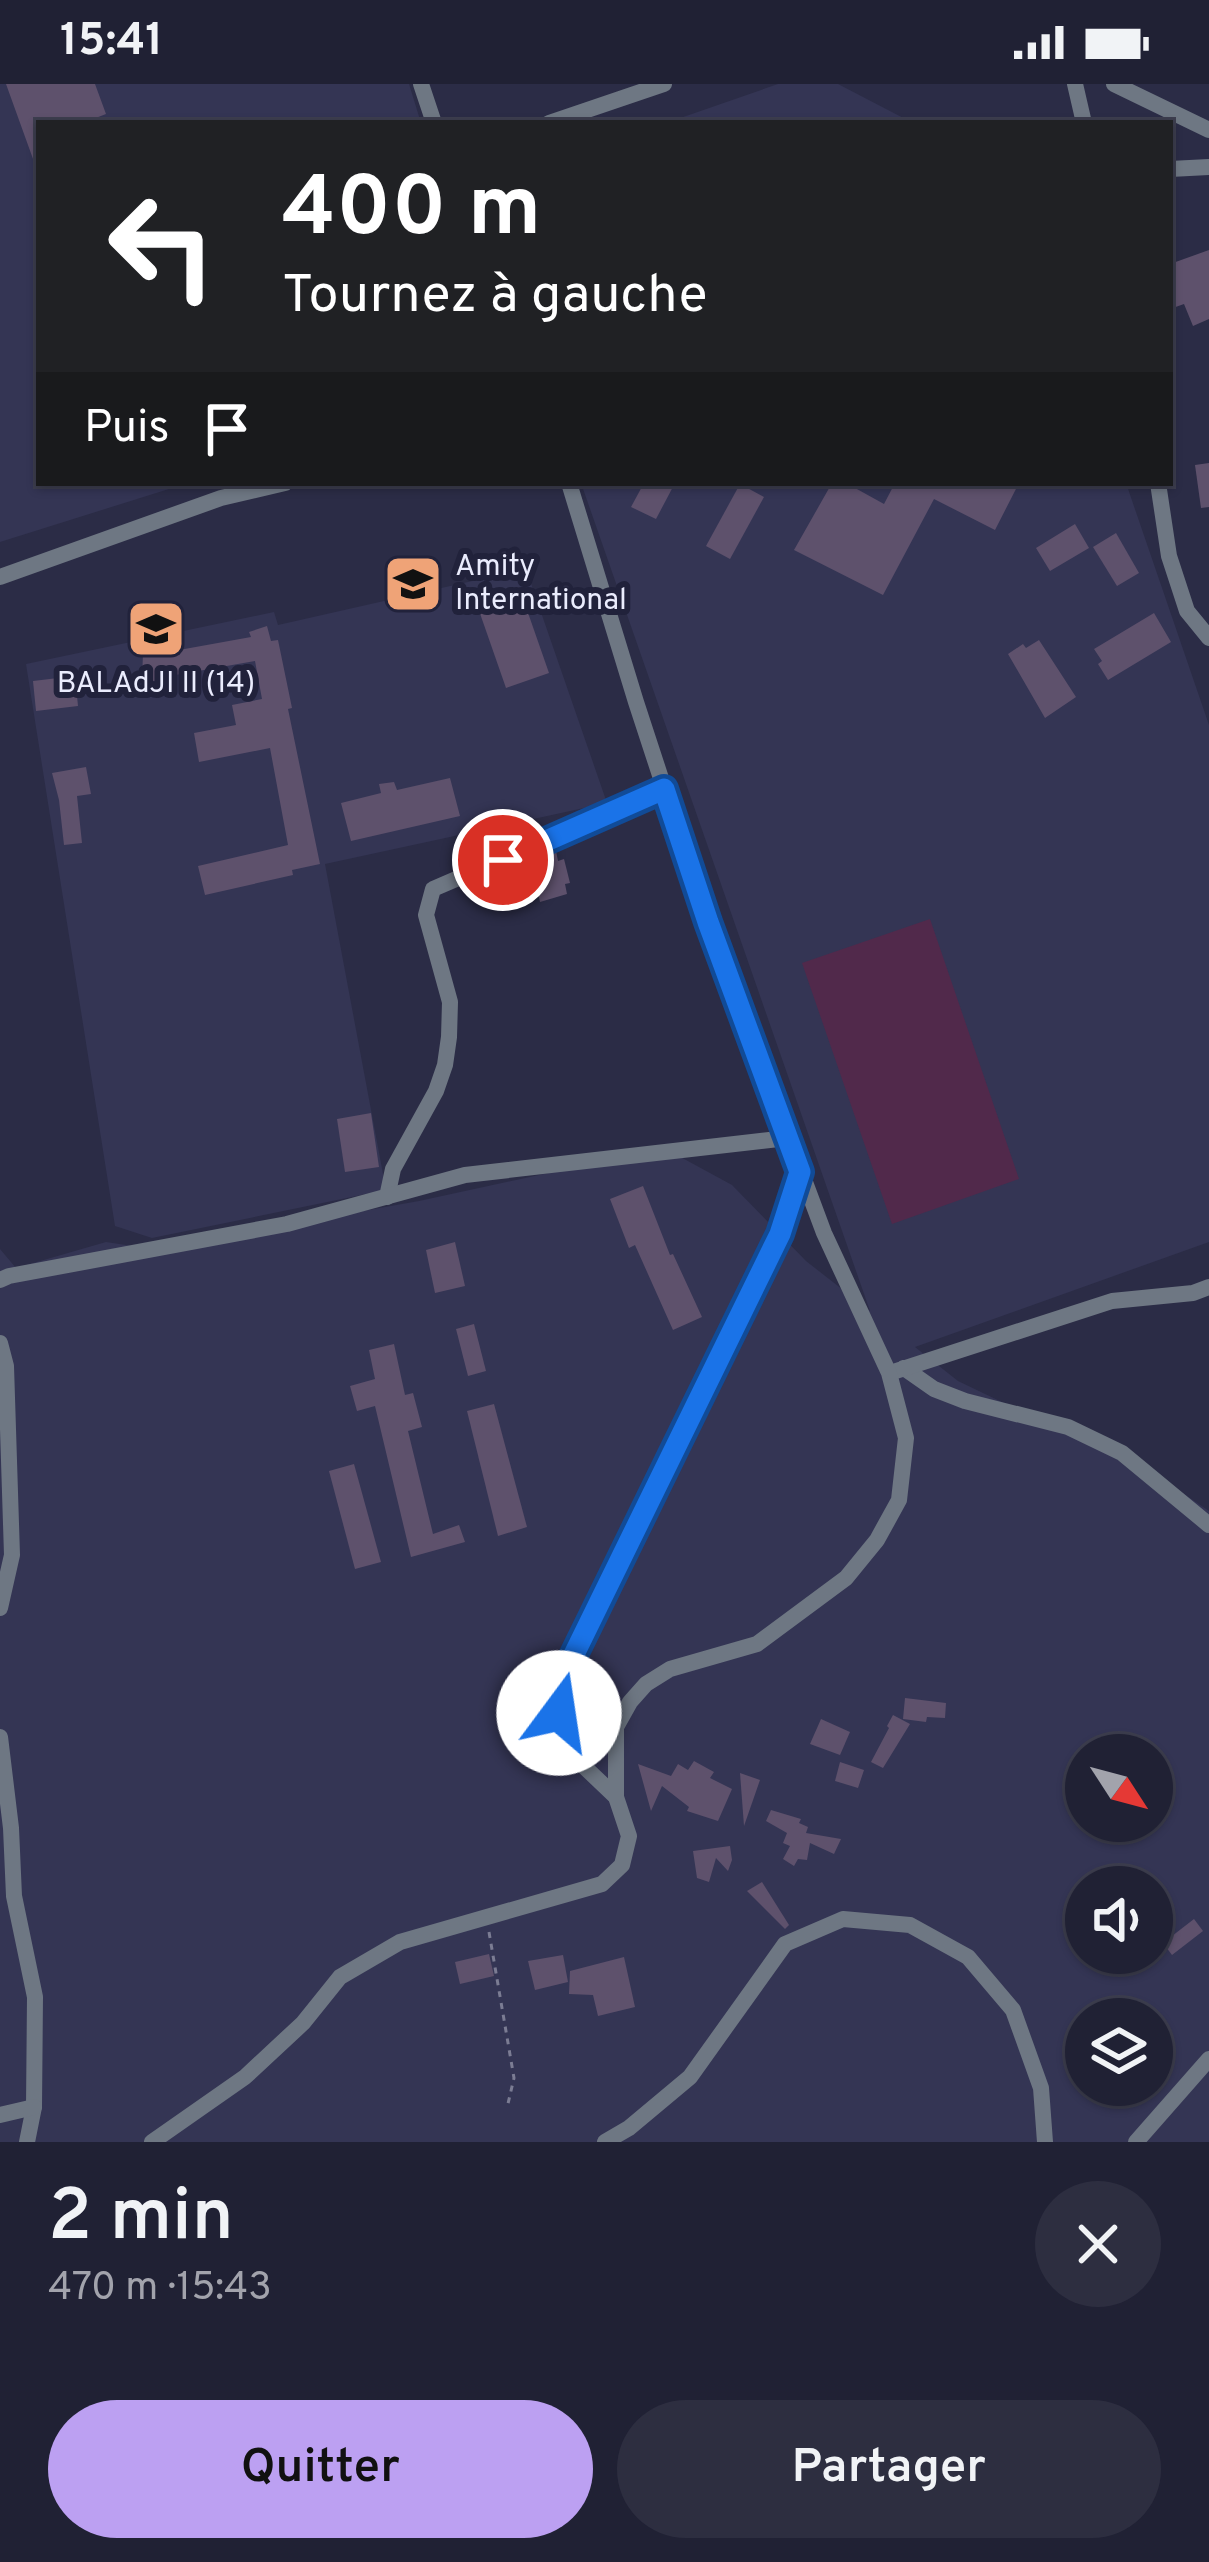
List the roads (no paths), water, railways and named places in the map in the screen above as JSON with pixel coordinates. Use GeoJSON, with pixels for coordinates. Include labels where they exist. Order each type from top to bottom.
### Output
{"type":"FeatureCollection","features":[{"type":"Feature","properties":{"kind":"street"},"geometry":{"type":"LineString","coordinates":[[421,84],[433,120]]}},
{"type":"Feature","properties":{"kind":"street"},"geometry":{"type":"LineString","coordinates":[[558,120],[664,84]]}},
{"type":"Feature","properties":{"kind":"street"},"geometry":{"type":"LineString","coordinates":[[1075,84],[1083,120]]}},
{"type":"Feature","properties":{"kind":"street"},"geometry":{"type":"LineString","coordinates":[[1114,84],[1209,130]]}},
{"type":"Feature","properties":{"kind":"street"},"geometry":{"type":"LineString","coordinates":[[1173,170],[1209,167]]}},
{"type":"Feature","properties":{"kind":"street"},"geometry":{"type":"LineString","coordinates":[[0,577],[221,498],[272,486]]}},
{"type":"Feature","properties":{"kind":"street"},"geometry":{"type":"LineString","coordinates":[[152,2142],[245,2077],[303,2023],[340,1977],[400,1942],[602,1884],[622,1865],[629,1836],[616,1797],[616,1727],[630,1702],[646,1684],[670,1669],[757,1644],[846,1578],[878,1540],[898,1501],[906,1438],[897,1370],[824,1233],[787,1138],[708,922],[570,486]]}},
{"type":"Feature","properties":{"kind":"street"},"geometry":{"type":"LineString","coordinates":[[1158,486],[1169,556],[1187,611],[1209,638]]}},
{"type":"Feature","properties":{"kind":"street"},"geometry":{"type":"LineString","coordinates":[[387,1197],[393,1169],[445,1065],[450,1003],[426,915],[433,889],[664,789]]}},
{"type":"Feature","properties":{"kind":"street"},"geometry":{"type":"LineString","coordinates":[[0,1280],[287,1225],[464,1175],[787,1138]]}},
{"type":"Feature","properties":{"kind":"street"},"geometry":{"type":"LineString","coordinates":[[616,1797],[572,1755],[559,1713],[560,1683],[780,1234],[800,1172]]}},
{"type":"Feature","properties":{"kind":"street"},"geometry":{"type":"LineString","coordinates":[[897,1370],[1112,1301],[1209,1287]]}},
{"type":"Feature","properties":{"kind":"street"},"geometry":{"type":"LineString","coordinates":[[0,1343],[6,1366],[12,1555],[0,1608]]}},
{"type":"Feature","properties":{"kind":"street"},"geometry":{"type":"LineString","coordinates":[[897,1370],[934,1390],[1068,1427],[1122,1453],[1209,1525]]}},
{"type":"Feature","properties":{"kind":"street"},"geometry":{"type":"LineString","coordinates":[[0,1737],[14,1896],[35,1997],[34,2107],[27,2142]]}},
{"type":"Feature","properties":{"kind":"street"},"geometry":{"type":"LineString","coordinates":[[605,2142],[690,2077],[785,1944],[843,1919],[910,1925],[968,1957],[1013,2010],[1041,2089],[1045,2142]]}},
{"type":"Feature","properties":{"kind":"street"},"geometry":{"type":"LineString","coordinates":[[1136,2142],[1209,2059]]}},
{"type":"Feature","properties":{"kind":"street"},"geometry":{"type":"LineString","coordinates":[[0,2115],[34,2107]]}},
{"type":"Feature","properties":{"kind":"place","name":"Amity International"},"geometry":{"type":"Point","coordinates":[413,584]}},
{"type":"Feature","properties":{"kind":"place","name":"BALAdJI II (14)"},"geometry":{"type":"Point","coordinates":[156,629]}}]}
